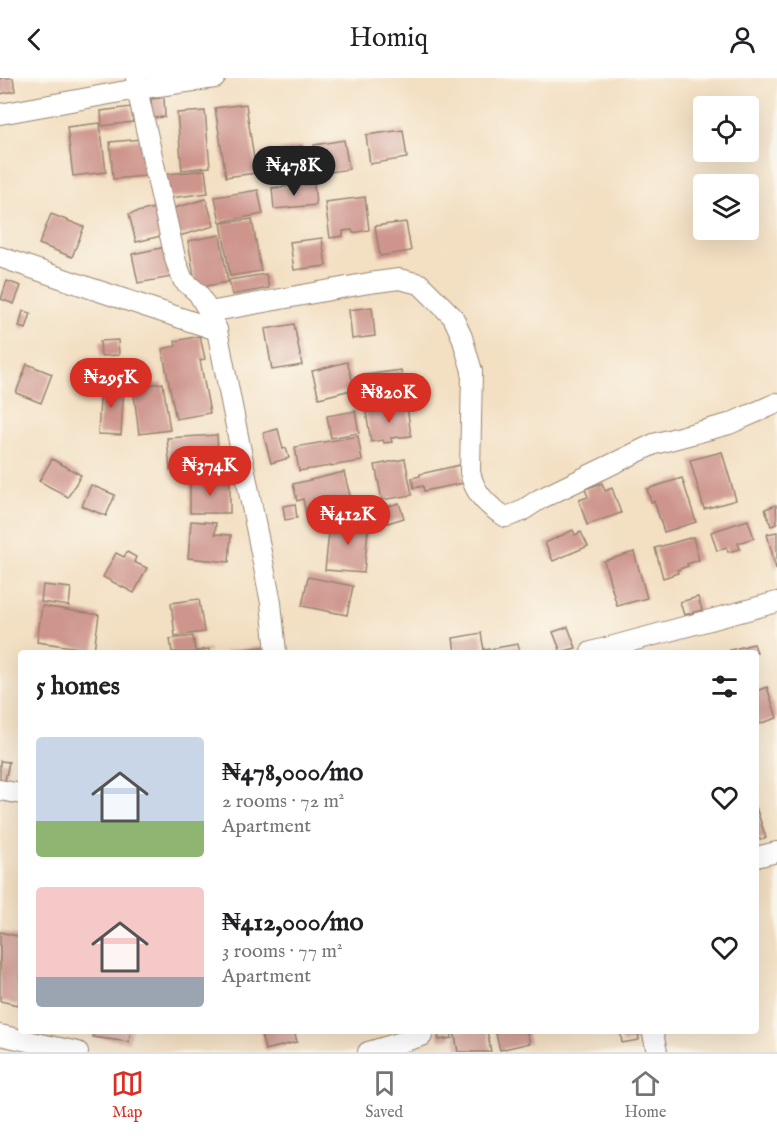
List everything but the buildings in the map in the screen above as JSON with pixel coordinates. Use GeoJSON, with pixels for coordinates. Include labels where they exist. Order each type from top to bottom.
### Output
{"type":"FeatureCollection","features":[{"type":"Feature","properties":{"kind":"street"},"geometry":{"type":"LineString","coordinates":[[0,114],[136,83],[215,78]]}},
{"type":"Feature","properties":{"kind":"street"},"geometry":{"type":"LineString","coordinates":[[136,83],[176,262],[183,280],[198,293],[213,321],[271,603],[276,650]]}},
{"type":"Feature","properties":{"kind":"street"},"geometry":{"type":"LineString","coordinates":[[0,257],[90,288],[213,321],[369,283],[399,279],[420,284],[453,317],[462,337],[472,371],[470,472],[472,485],[494,511],[506,517],[654,444],[729,424],[777,403]]}},
{"type":"Feature","properties":{"kind":"street"},"geometry":{"type":"LineString","coordinates":[[599,650],[777,603]]}},
{"type":"Feature","properties":{"kind":"street"},"geometry":{"type":"LineString","coordinates":[[0,790],[18,794]]}},
{"type":"Feature","properties":{"kind":"street"},"geometry":{"type":"LineString","coordinates":[[759,856],[777,852]]}},
{"type":"Feature","properties":{"kind":"street"},"geometry":{"type":"LineString","coordinates":[[653,1034],[657,1052]]}},
{"type":"Feature","properties":{"kind":"street"},"geometry":{"type":"LineString","coordinates":[[0,1035],[78,1052]]}},
{"type":"Feature","properties":{"kind":"street"},"geometry":{"type":"LineString","coordinates":[[368,1052],[423,1039]]}}]}
